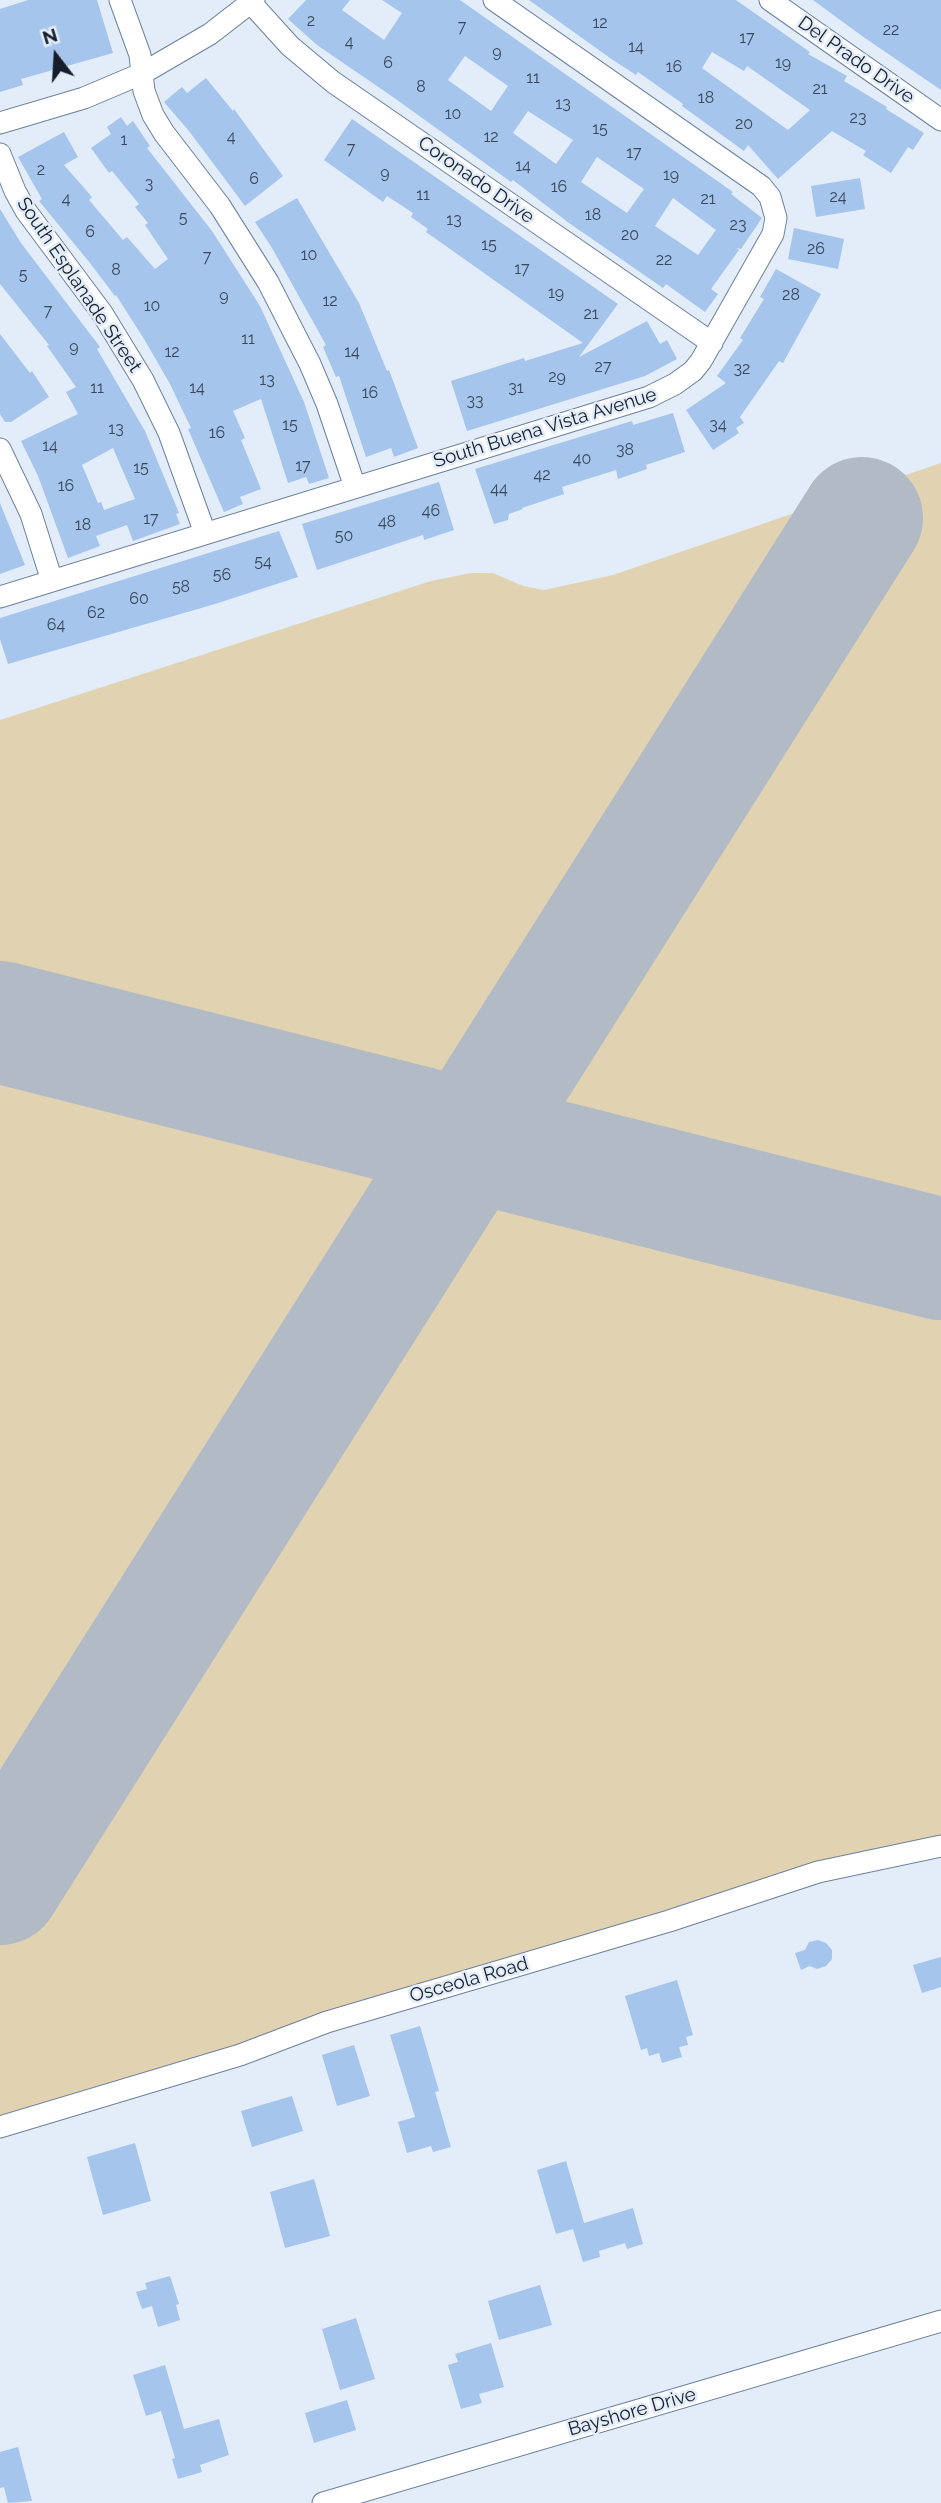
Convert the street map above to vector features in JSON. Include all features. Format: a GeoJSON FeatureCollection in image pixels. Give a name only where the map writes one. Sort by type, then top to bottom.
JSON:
{"type":"FeatureCollection","features":[{"type":"Feature","properties":{"kind":"street"},"geometry":{"type":"LineString","coordinates":[[120,0],[141,55],[144,91],[157,124],[240,235],[268,282],[294,330],[327,404],[355,487]]}},
{"type":"Feature","properties":{"kind":"street","name":"South Buena Vista Avenue"},"geometry":{"type":"LineString","coordinates":[[0,597],[662,392],[693,371],[712,343],[773,234],[776,218],[770,197],[761,186],[494,0]]}},
{"type":"Feature","properties":{"kind":"street","name":"Del Prado Drive"},"geometry":{"type":"LineString","coordinates":[[770,0],[941,120]]}},
{"type":"Feature","properties":{"kind":"street"},"geometry":{"type":"LineString","coordinates":[[0,123],[84,97],[143,73],[210,34],[252,1]]}},
{"type":"Feature","properties":{"kind":"street","name":"Coronado Drive"},"geometry":{"type":"LineString","coordinates":[[252,1],[290,47],[333,82],[712,343]]}},
{"type":"Feature","properties":{"kind":"street","name":"South Esplanade Street"},"geometry":{"type":"LineString","coordinates":[[0,154],[26,211],[102,313],[143,380],[169,433],[205,533]]}},
{"type":"Feature","properties":{"kind":"street"},"geometry":{"type":"LineString","coordinates":[[0,449],[31,513],[52,581]]}},
{"type":"Feature","properties":{"kind":"street","name":"Osceola Road"},"geometry":{"type":"LineString","coordinates":[[0,2127],[240,2055],[327,2022],[669,1921],[818,1872],[941,1846]]}},
{"type":"Feature","properties":{"kind":"street","name":"Bayshore Drive"},"geometry":{"type":"LineString","coordinates":[[323,2503],[941,2320]]}},
{"type":"Feature","properties":{"kind":"shaded area"},"geometry":{"type":"Polygon","coordinates":[[[941,463],[941,1836],[0,2117],[0,720],[431,581],[471,573],[493,573],[523,586],[544,590],[613,575],[941,463]]]}},
{"type":"Feature","properties":{"kind":"building"},"geometry":{"type":"Polygon","coordinates":[[[28,0],[97,0],[113,53],[21,79],[23,85],[0,92],[0,9],[28,0]]]}},
{"type":"Feature","properties":{"kind":"building"},"geometry":{"type":"Polygon","coordinates":[[[306,0],[350,0],[342,10],[384,40],[402,13],[382,0],[460,0],[733,192],[731,194],[762,218],[741,249],[737,248],[739,250],[711,289],[718,294],[705,312],[666,284],[663,288],[569,223],[513,180],[511,182],[317,45],[288,19],[306,0]],[[465,56],[448,80],[491,111],[508,86],[465,56]],[[528,111],[513,133],[556,164],[573,140],[528,111]],[[597,157],[581,182],[627,213],[644,189],[597,157]],[[673,198],[655,226],[698,255],[716,230],[673,198]]]}},
{"type":"Feature","properties":{"kind":"building"},"geometry":{"type":"Polygon","coordinates":[[[529,0],[736,0],[810,52],[808,54],[847,76],[844,81],[924,133],[913,150],[908,147],[891,173],[863,155],[866,151],[832,131],[778,179],[748,145],[744,151],[638,72],[636,75],[529,0]],[[712,52],[702,68],[788,130],[810,110],[747,66],[744,71],[712,52]]]}},
{"type":"Feature","properties":{"kind":"building"},"geometry":{"type":"Polygon","coordinates":[[[813,0],[941,0],[941,90],[862,36],[813,0]]]}},
{"type":"Feature","properties":{"kind":"building"},"geometry":{"type":"Polygon","coordinates":[[[206,78],[233,111],[234,109],[283,176],[245,206],[164,102],[182,87],[187,93],[206,78]]]}},
{"type":"Feature","properties":{"kind":"building"},"geometry":{"type":"Polygon","coordinates":[[[121,117],[127,126],[133,121],[150,146],[147,148],[212,231],[260,306],[304,402],[329,478],[309,484],[306,477],[288,483],[261,399],[233,411],[245,438],[241,440],[261,489],[240,497],[243,504],[224,512],[188,429],[191,428],[144,339],[116,295],[39,201],[42,199],[18,157],[64,132],[78,157],[64,165],[92,197],[89,200],[123,240],[127,237],[155,269],[168,259],[145,225],[148,223],[135,207],[139,204],[112,171],[109,173],[91,148],[111,134],[107,127],[121,117]]]}},
{"type":"Feature","properties":{"kind":"building"},"geometry":{"type":"Polygon","coordinates":[[[352,119],[618,304],[579,357],[647,321],[660,344],[667,340],[677,359],[645,376],[467,431],[451,381],[583,343],[426,232],[428,229],[411,217],[413,213],[387,196],[383,202],[324,160],[352,119]]]}},
{"type":"Feature","properties":{"kind":"building"},"geometry":{"type":"Polygon","coordinates":[[[860,178],[865,209],[816,217],[811,186],[860,178]]]}},
{"type":"Feature","properties":{"kind":"building"},"geometry":{"type":"Polygon","coordinates":[[[297,198],[359,303],[387,371],[389,370],[418,448],[394,457],[391,448],[366,457],[339,376],[336,377],[323,347],[326,345],[255,222],[297,198]]]}},
{"type":"Feature","properties":{"kind":"building"},"geometry":{"type":"Polygon","coordinates":[[[0,209],[21,243],[100,347],[97,349],[145,431],[179,513],[176,514],[180,524],[133,541],[127,525],[96,536],[100,546],[68,558],[38,476],[21,441],[78,414],[66,392],[76,387],[47,346],[49,345],[0,284],[0,209]],[[113,448],[82,465],[98,503],[101,502],[104,510],[135,499],[113,448]]]}},
{"type":"Feature","properties":{"kind":"building"},"geometry":{"type":"Polygon","coordinates":[[[794,228],[844,239],[838,269],[788,259],[794,228]]]}},
{"type":"Feature","properties":{"kind":"building"},"geometry":{"type":"Polygon","coordinates":[[[776,269],[821,294],[783,363],[779,361],[740,417],[744,423],[736,428],[739,433],[713,450],[686,410],[726,383],[717,376],[743,340],[740,338],[764,299],[760,297],[776,269]]]}},
{"type":"Feature","properties":{"kind":"building"},"geometry":{"type":"Polygon","coordinates":[[[0,334],[30,373],[32,371],[49,397],[11,422],[5,422],[0,414],[0,334]]]}},
{"type":"Feature","properties":{"kind":"building"},"geometry":{"type":"Polygon","coordinates":[[[673,413],[685,452],[646,465],[647,469],[618,479],[616,470],[562,487],[564,494],[522,508],[509,514],[508,520],[494,524],[475,469],[632,421],[633,425],[673,413]]]}},
{"type":"Feature","properties":{"kind":"building"},"geometry":{"type":"Polygon","coordinates":[[[439,482],[454,530],[424,540],[423,535],[317,570],[302,524],[439,482]]]}},
{"type":"Feature","properties":{"kind":"building"},"geometry":{"type":"Polygon","coordinates":[[[0,503],[25,565],[0,574],[0,503]]]}},
{"type":"Feature","properties":{"kind":"building"},"geometry":{"type":"Polygon","coordinates":[[[279,531],[298,577],[8,664],[0,639],[0,618],[279,531]]]}},
{"type":"Feature","properties":{"kind":"building"},"geometry":{"type":"Polygon","coordinates":[[[818,1940],[826,1943],[832,1950],[832,1959],[826,1966],[817,1969],[810,1966],[801,1970],[795,1953],[805,1950],[809,1942],[818,1940]]]}},
{"type":"Feature","properties":{"kind":"building"},"geometry":{"type":"Polygon","coordinates":[[[941,1957],[941,1987],[922,1993],[913,1965],[941,1957]]]}},
{"type":"Feature","properties":{"kind":"building"},"geometry":{"type":"Polygon","coordinates":[[[677,1980],[693,2035],[686,2037],[688,2045],[679,2047],[682,2057],[662,2063],[659,2053],[649,2056],[647,2048],[641,2050],[625,1996],[677,1980]]]}},
{"type":"Feature","properties":{"kind":"building"},"geometry":{"type":"Polygon","coordinates":[[[420,2026],[439,2091],[435,2092],[451,2147],[433,2152],[431,2146],[407,2153],[398,2122],[415,2117],[390,2035],[420,2026]]]}},
{"type":"Feature","properties":{"kind":"building"},"geometry":{"type":"Polygon","coordinates":[[[354,2045],[370,2096],[337,2106],[322,2055],[354,2045]]]}},
{"type":"Feature","properties":{"kind":"building"},"geometry":{"type":"Polygon","coordinates":[[[292,2096],[303,2131],[252,2147],[241,2111],[292,2096]]]}},
{"type":"Feature","properties":{"kind":"building"},"geometry":{"type":"Polygon","coordinates":[[[135,2143],[151,2201],[103,2215],[87,2157],[135,2143]]]}},
{"type":"Feature","properties":{"kind":"building"},"geometry":{"type":"Polygon","coordinates":[[[566,2161],[584,2223],[633,2208],[643,2244],[627,2249],[625,2243],[599,2251],[600,2257],[583,2262],[573,2229],[556,2234],[537,2170],[566,2161]]]}},
{"type":"Feature","properties":{"kind":"building"},"geometry":{"type":"Polygon","coordinates":[[[314,2179],[330,2236],[285,2248],[270,2192],[314,2179]]]}},
{"type":"Feature","properties":{"kind":"building"},"geometry":{"type":"Polygon","coordinates":[[[170,2276],[179,2304],[176,2305],[180,2320],[158,2327],[152,2306],[142,2309],[136,2292],[147,2289],[145,2283],[170,2276]]]}},
{"type":"Feature","properties":{"kind":"building"},"geometry":{"type":"Polygon","coordinates":[[[540,2285],[552,2325],[499,2340],[488,2301],[540,2285]]]}},
{"type":"Feature","properties":{"kind":"building"},"geometry":{"type":"Polygon","coordinates":[[[356,2318],[375,2379],[340,2390],[322,2329],[356,2318]]]}},
{"type":"Feature","properties":{"kind":"building"},"geometry":{"type":"Polygon","coordinates":[[[491,2343],[504,2387],[479,2394],[482,2403],[461,2409],[448,2365],[458,2362],[455,2354],[491,2343]]]}},
{"type":"Feature","properties":{"kind":"building"},"geometry":{"type":"Polygon","coordinates":[[[165,2365],[184,2429],[219,2419],[229,2455],[200,2465],[202,2472],[178,2479],[172,2459],[175,2458],[161,2411],[146,2416],[133,2375],[165,2365]]]}},
{"type":"Feature","properties":{"kind":"building"},"geometry":{"type":"Polygon","coordinates":[[[347,2400],[356,2430],[314,2443],[305,2413],[347,2400]]]}},
{"type":"Feature","properties":{"kind":"building"},"geometry":{"type":"Polygon","coordinates":[[[18,2447],[32,2501],[8,2503],[4,2487],[0,2488],[0,2452],[18,2447]]]}},
{"type":"Feature","properties":{"kind":"runway"},"geometry":{"type":"LineString","coordinates":[[0,1884],[862,518]]}},
{"type":"Feature","properties":{"kind":"runway"},"geometry":{"type":"LineString","coordinates":[[0,1022],[941,1259]]}}]}
